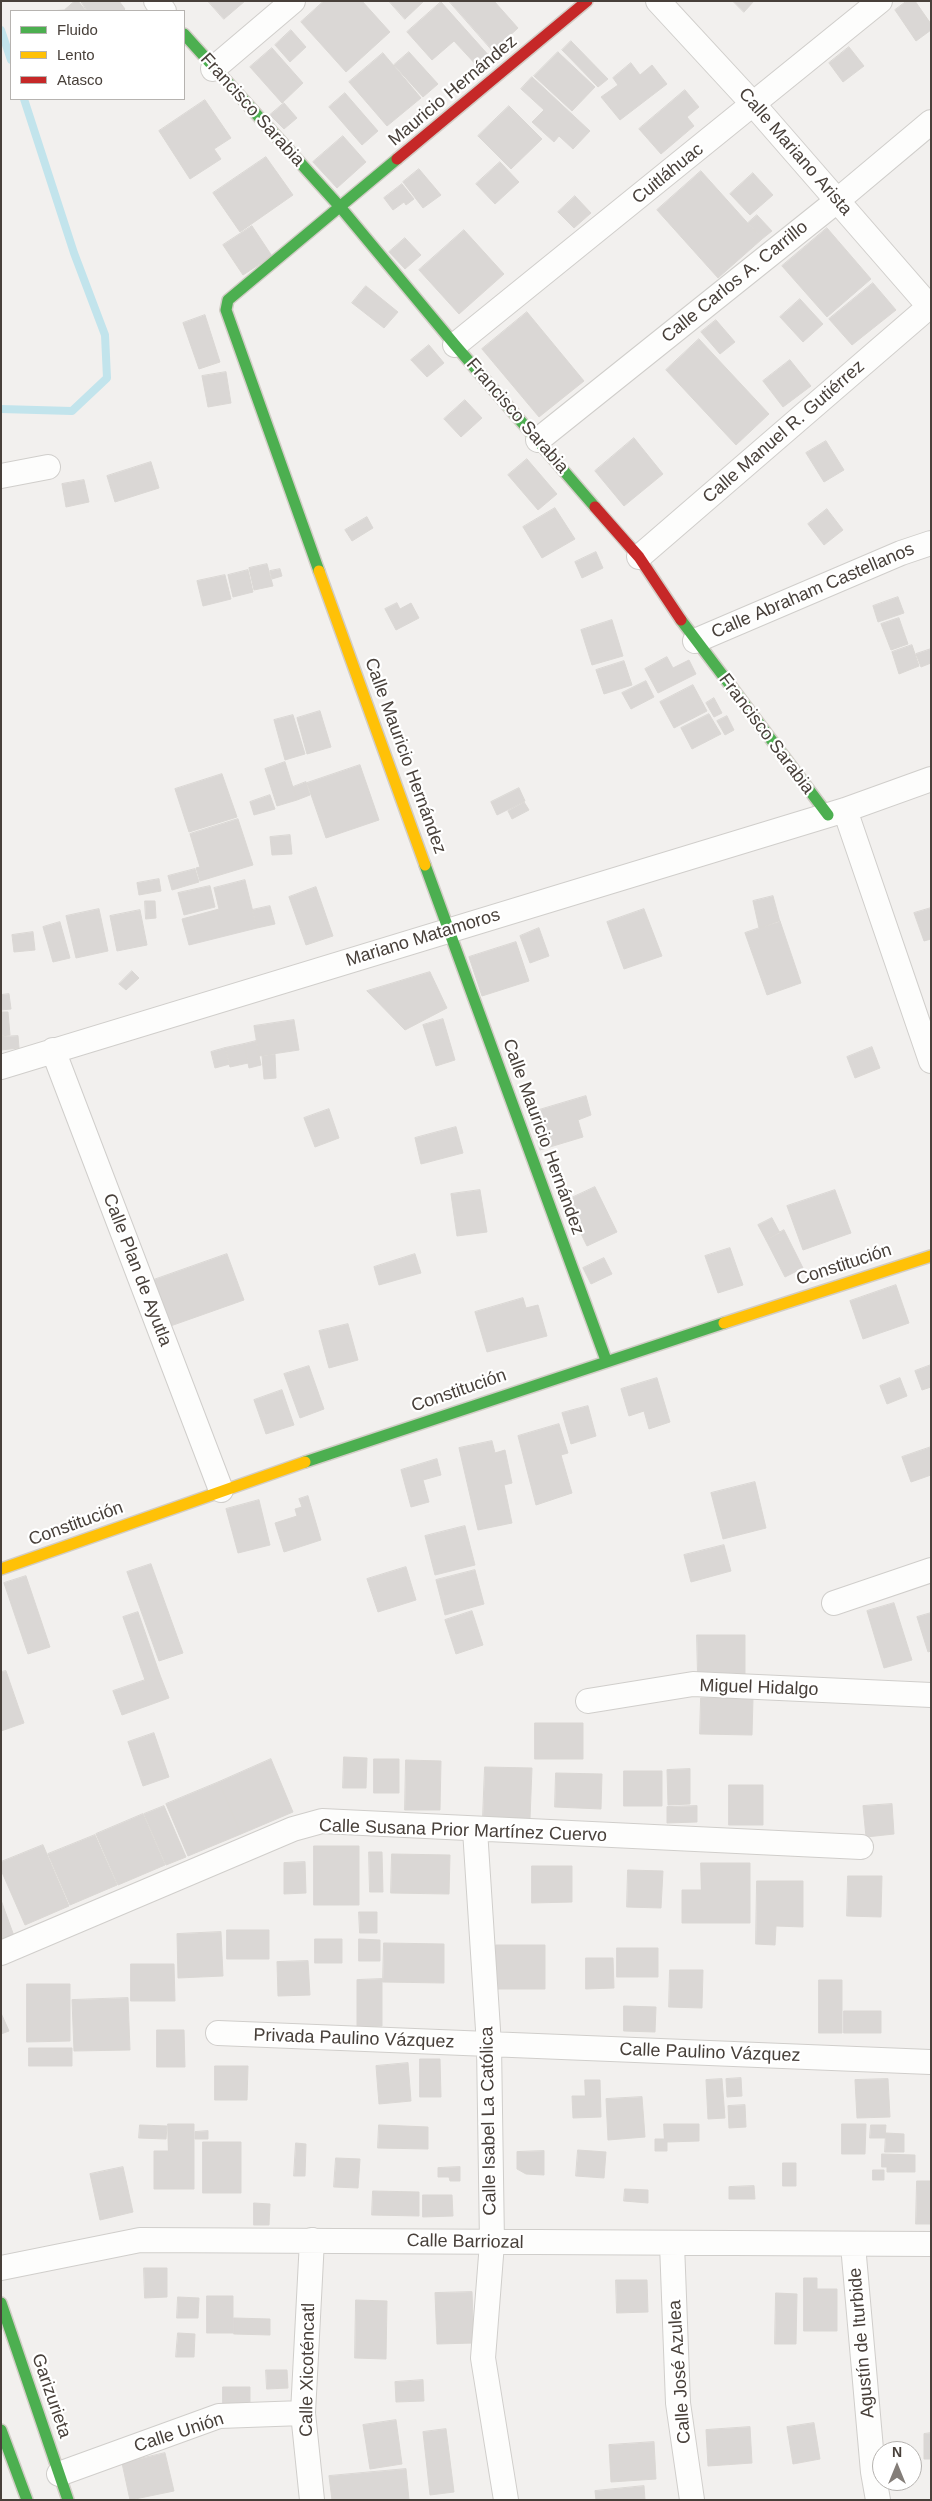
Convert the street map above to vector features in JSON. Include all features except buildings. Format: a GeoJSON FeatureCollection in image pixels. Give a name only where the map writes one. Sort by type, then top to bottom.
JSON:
{"type":"FeatureCollection","features":[{"type":"Feature","properties":{"kind":"street"},"geometry":{"type":"LineString","coordinates":[[213,69],[293,1]]}},
{"type":"Feature","properties":{"kind":"street","name":"Mauricio Hernández"},"geometry":{"type":"LineString","coordinates":[[341,208],[588,1]]}},
{"type":"Feature","properties":{"kind":"street","name":"Calle Mariano Arista"},"geometry":{"type":"LineString","coordinates":[[658,1],[754,104],[930,306]]}},
{"type":"Feature","properties":{"kind":"street","name":"Cuitláhuac"},"geometry":{"type":"LineString","coordinates":[[455,345],[880,1]]}},
{"type":"Feature","properties":{"kind":"street","name":"Francisco Sarabia"},"geometry":{"type":"LineString","coordinates":[[185,35],[213,69],[341,208],[455,345],[639,557],[695,641],[837,812],[931,1061]]}},
{"type":"Feature","properties":{"kind":"street","name":"Calle Carlos A. Carrillo"},"geometry":{"type":"LineString","coordinates":[[538,440],[838,200],[931,122]]}},
{"type":"Feature","properties":{"kind":"street","name":"Calle Mauricio Hernández"},"geometry":{"type":"LineString","coordinates":[[341,208],[228,300],[226,310],[448,930],[606,1360]]}},
{"type":"Feature","properties":{"kind":"street","name":"Calle Manuel R. Gutiérrez"},"geometry":{"type":"LineString","coordinates":[[639,557],[930,306]]}},
{"type":"Feature","properties":{"kind":"street"},"geometry":{"type":"LineString","coordinates":[[1,476],[48,466]]}},
{"type":"Feature","properties":{"kind":"street","name":"Calle Abraham Castellanos"},"geometry":{"type":"LineString","coordinates":[[695,641],[900,552],[931,543]]}},
{"type":"Feature","properties":{"kind":"street","name":"Mariano Matamoros"},"geometry":{"type":"LineString","coordinates":[[1,1067],[837,812],[931,779]]}},
{"type":"Feature","properties":{"kind":"street","name":"Calle Plan de Ayutla"},"geometry":{"type":"LineString","coordinates":[[52,1050],[221,1490]]}},
{"type":"Feature","properties":{"kind":"street","name":"Constitución"},"geometry":{"type":"LineString","coordinates":[[1,1569],[221,1490],[606,1360],[931,1256]]}},
{"type":"Feature","properties":{"kind":"street"},"geometry":{"type":"LineString","coordinates":[[834,1603],[931,1570]]}},
{"type":"Feature","properties":{"kind":"street","name":"Miguel Hidalgo"},"geometry":{"type":"LineString","coordinates":[[588,1701],[693,1684],[931,1695]]}},
{"type":"Feature","properties":{"kind":"street","name":"Calle Susana Prior Martínez Cuervo"},"geometry":{"type":"LineString","coordinates":[[1,1953],[294,1829],[322,1822],[861,1847]]}},
{"type":"Feature","properties":{"kind":"street","name":"Calle Isabel La Católica"},"geometry":{"type":"LineString","coordinates":[[475,1830],[489,2045],[492,2243],[483,2358],[506,2500]]}},
{"type":"Feature","properties":{"kind":"street","name":"Privada Paulino Vázquez"},"geometry":{"type":"LineString","coordinates":[[218,2033],[489,2045]]}},
{"type":"Feature","properties":{"kind":"street","name":"Calle Paulino Vázquez"},"geometry":{"type":"LineString","coordinates":[[489,2045],[930,2062]]}},
{"type":"Feature","properties":{"kind":"street","name":"Calle Barriozal"},"geometry":{"type":"LineString","coordinates":[[1,2268],[140,2240],[931,2244]]}},
{"type":"Feature","properties":{"kind":"street","name":"Calle Xicoténcatl"},"geometry":{"type":"LineString","coordinates":[[312,2240],[303,2413],[312,2500]]}},
{"type":"Feature","properties":{"kind":"street","name":"Calle José Azulea"},"geometry":{"type":"LineString","coordinates":[[672,2244],[678,2403],[692,2500]]}},
{"type":"Feature","properties":{"kind":"street","name":"Agustín de Iturbide"},"geometry":{"type":"LineString","coordinates":[[853,2245],[873,2472],[878,2500]]}},
{"type":"Feature","properties":{"kind":"street","name":"Garizurieta"},"geometry":{"type":"LineString","coordinates":[[1,2303],[68,2500]]}},
{"type":"Feature","properties":{"kind":"street","name":"Calle Unión"},"geometry":{"type":"LineString","coordinates":[[59,2474],[219,2416],[303,2413]]}},
{"type":"Feature","properties":{"kind":"street"},"geometry":{"type":"LineString","coordinates":[[1,2430],[27,2500]]}},
{"type":"Feature","properties":{"kind":"waterway"},"geometry":{"type":"LineString","coordinates":[[1,30],[10,57]]}},
{"type":"Feature","properties":{"kind":"waterway"},"geometry":{"type":"LineString","coordinates":[[1,409],[72,411],[107,378],[105,335],[74,253],[24,100]]}},
{"type":"Feature","properties":{"kind":"traffic: fast"},"geometry":{"type":"LineString","coordinates":[[185,35],[341,208],[455,345],[595,507]]}},
{"type":"Feature","properties":{"kind":"traffic: fast"},"geometry":{"type":"LineString","coordinates":[[319,571],[226,310],[228,300],[397,159]]}},
{"type":"Feature","properties":{"kind":"traffic: fast"},"geometry":{"type":"LineString","coordinates":[[681,620],[828,815]]}},
{"type":"Feature","properties":{"kind":"traffic: fast"},"geometry":{"type":"LineString","coordinates":[[425,865],[606,1360]]}},
{"type":"Feature","properties":{"kind":"traffic: fast"},"geometry":{"type":"LineString","coordinates":[[305,1462],[724,1323]]}},
{"type":"Feature","properties":{"kind":"traffic: fast"},"geometry":{"type":"LineString","coordinates":[[1,2303],[68,2500]]}},
{"type":"Feature","properties":{"kind":"traffic: fast"},"geometry":{"type":"LineString","coordinates":[[1,2430],[27,2500]]}},
{"type":"Feature","properties":{"kind":"traffic: slow"},"geometry":{"type":"LineString","coordinates":[[319,571],[425,865]]}},
{"type":"Feature","properties":{"kind":"traffic: slow"},"geometry":{"type":"LineString","coordinates":[[724,1323],[931,1256]]}},
{"type":"Feature","properties":{"kind":"traffic: slow"},"geometry":{"type":"LineString","coordinates":[[1,1569],[305,1462]]}},
{"type":"Feature","properties":{"kind":"traffic: jam"},"geometry":{"type":"LineString","coordinates":[[397,159],[587,1]]}},
{"type":"Feature","properties":{"kind":"traffic: jam"},"geometry":{"type":"LineString","coordinates":[[595,507],[639,557],[681,620]]}}]}
